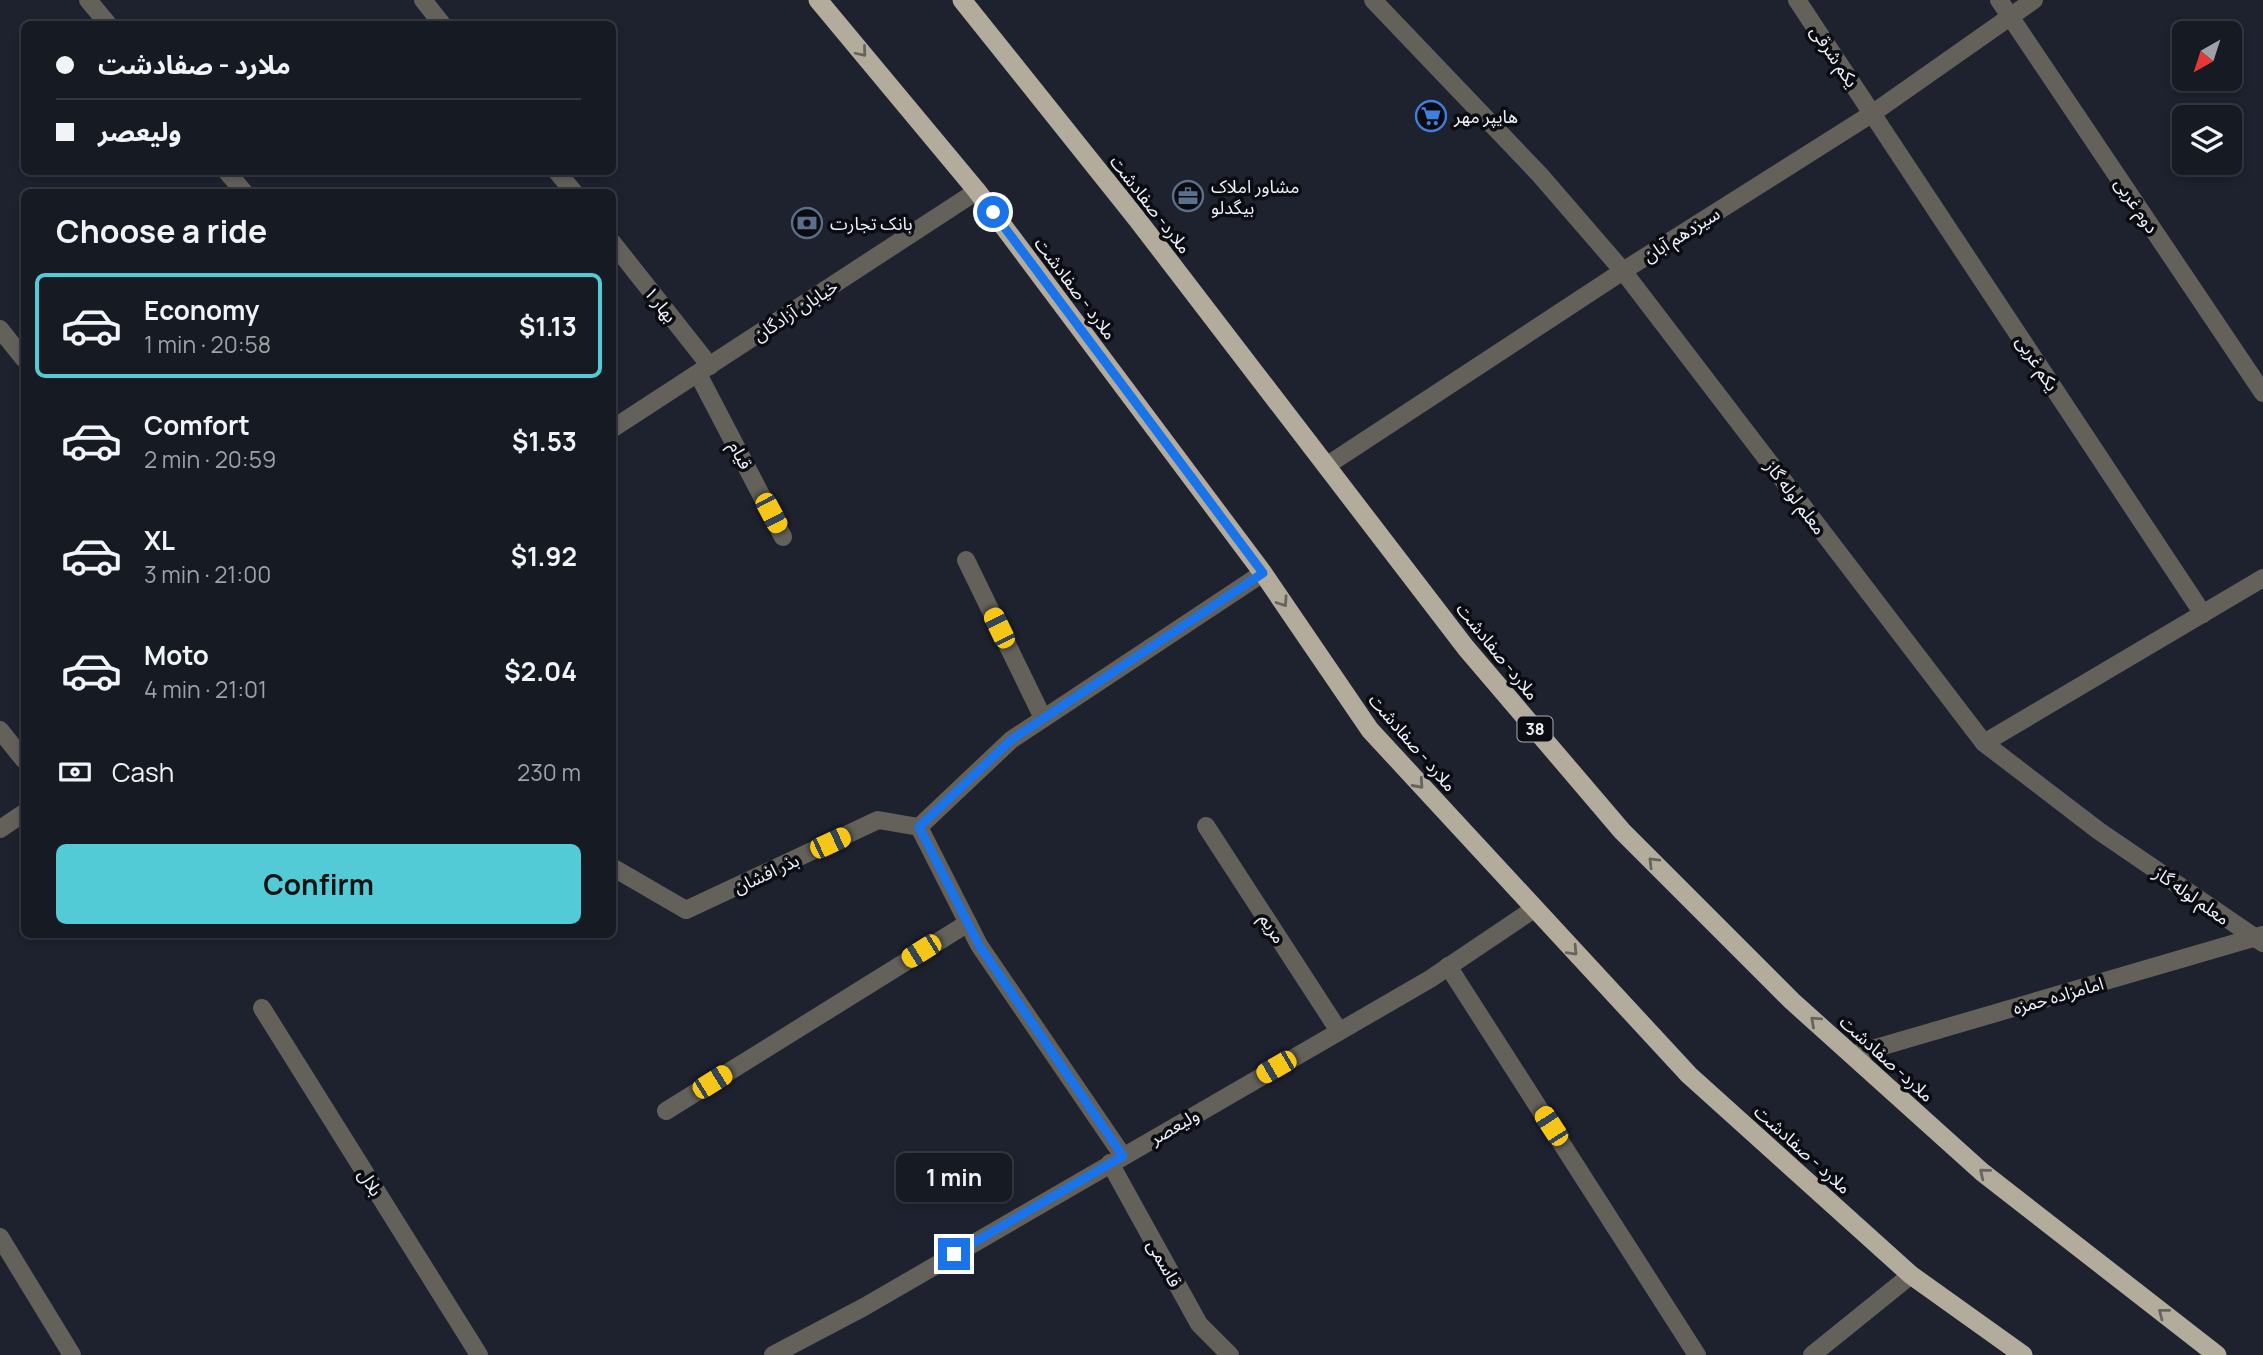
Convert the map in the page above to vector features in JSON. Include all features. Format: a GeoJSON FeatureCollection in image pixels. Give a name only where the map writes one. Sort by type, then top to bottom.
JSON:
{"type":"FeatureCollection","features":[{"type":"Feature","properties":{"kind":"highway","name":"ملارد - صفادشت"},"geometry":{"type":"LineString","coordinates":[[818,0],[978,191],[1263,573],[1370,730],[1689,1075],[1911,1275],[2023,1355]]}},
{"type":"Feature","properties":{"kind":"highway","name":"ملارد- صفادشت"},"geometry":{"type":"LineString","coordinates":[[962,0],[1137,219],[1466,648],[1622,831],[1792,1001],[1982,1172],[2217,1355]]}},
{"type":"Feature","properties":{"kind":"street"},"geometry":{"type":"LineString","coordinates":[[88,0],[106,21]]}},
{"type":"Feature","properties":{"kind":"street"},"geometry":{"type":"LineString","coordinates":[[423,0],[440,21]]}},
{"type":"Feature","properties":{"kind":"street","name":"معلم لوله گاز"},"geometry":{"type":"LineString","coordinates":[[1373,0],[1540,175],[1623,271],[1984,743],[2099,831],[2260,939]]}},
{"type":"Feature","properties":{"kind":"street","name":"یکم شرقی"},"geometry":{"type":"LineString","coordinates":[[1797,0],[1873,113]]}},
{"type":"Feature","properties":{"kind":"street","name":"دوم غربی"},"geometry":{"type":"LineString","coordinates":[[1999,0],[2263,393]]}},
{"type":"Feature","properties":{"kind":"street","name":"سیزدهم آبان"},"geometry":{"type":"LineString","coordinates":[[1326,466],[1623,271],[1873,113],[2034,0]]}},
{"type":"Feature","properties":{"kind":"street","name":"یکم غربی"},"geometry":{"type":"LineString","coordinates":[[1873,113],[2203,614]]}},
{"type":"Feature","properties":{"kind":"street"},"geometry":{"type":"LineString","coordinates":[[230,175],[241,189]]}},
{"type":"Feature","properties":{"kind":"street"},"geometry":{"type":"LineString","coordinates":[[560,175],[571,189]]}},
{"type":"Feature","properties":{"kind":"street","name":"خیابان آزادگان"},"geometry":{"type":"LineString","coordinates":[[616,426],[978,191]]}},
{"type":"Feature","properties":{"kind":"street","name":"بهار ۱"},"geometry":{"type":"LineString","coordinates":[[616,248],[704,370]]}},
{"type":"Feature","properties":{"kind":"street"},"geometry":{"type":"LineString","coordinates":[[0,329],[21,355]]}},
{"type":"Feature","properties":{"kind":"street","name":"قیام"},"geometry":{"type":"LineString","coordinates":[[704,370],[783,537]]}},
{"type":"Feature","properties":{"kind":"street"},"geometry":{"type":"LineString","coordinates":[[966,560],[1043,718]]}},
{"type":"Feature","properties":{"kind":"street"},"geometry":{"type":"LineString","coordinates":[[919,827],[1011,740],[1263,573]]}},
{"type":"Feature","properties":{"kind":"street"},"geometry":{"type":"LineString","coordinates":[[1984,743],[2263,578]]}},
{"type":"Feature","properties":{"kind":"street"},"geometry":{"type":"LineString","coordinates":[[0,730],[21,756]]}},
{"type":"Feature","properties":{"kind":"street"},"geometry":{"type":"LineString","coordinates":[[0,829],[21,815]]}},
{"type":"Feature","properties":{"kind":"street","name":"بذر افشان"},"geometry":{"type":"LineString","coordinates":[[616,869],[686,910],[878,820],[919,827]]}},
{"type":"Feature","properties":{"kind":"street","name":"مریم"},"geometry":{"type":"LineString","coordinates":[[1206,826],[1339,1031]]}},
{"type":"Feature","properties":{"kind":"street","name":"قاسمی"},"geometry":{"type":"LineString","coordinates":[[919,827],[979,945],[1117,1159],[1199,1324],[1220,1352]]}},
{"type":"Feature","properties":{"kind":"street","name":"ولیعصر"},"geometry":{"type":"LineString","coordinates":[[773,1355],[864,1307],[1339,1031],[1448,966],[1534,909]]}},
{"type":"Feature","properties":{"kind":"street"},"geometry":{"type":"LineString","coordinates":[[666,1111],[968,922]]}},
{"type":"Feature","properties":{"kind":"street","name":"امامزاده حمزه"},"geometry":{"type":"LineString","coordinates":[[1852,1055],[2260,939]]}},
{"type":"Feature","properties":{"kind":"street"},"geometry":{"type":"LineString","coordinates":[[1448,966],[1697,1355]]}},
{"type":"Feature","properties":{"kind":"street","name":"بلال"},"geometry":{"type":"LineString","coordinates":[[262,1009],[479,1355]]}},
{"type":"Feature","properties":{"kind":"street"},"geometry":{"type":"LineString","coordinates":[[0,1237],[72,1355]]}},
{"type":"Feature","properties":{"kind":"street"},"geometry":{"type":"LineString","coordinates":[[1812,1355],[1911,1275]]}},
{"type":"Feature","properties":{"kind":"place","name":"هایپر مهر"},"geometry":{"type":"Point","coordinates":[1431,116]}},
{"type":"Feature","properties":{"kind":"place","name":"مشاور املاک بیگدلو"},"geometry":{"type":"Point","coordinates":[1188,196]}},
{"type":"Feature","properties":{"kind":"place","name":"بانک تجارت"},"geometry":{"type":"Point","coordinates":[807,223]}},
{"type":"Feature","properties":{"kind":"route"},"geometry":{"type":"LineString","coordinates":[[954,1254],[1123,1156],[979,945],[919,827],[1011,740],[1263,573],[993,212]]}}]}
